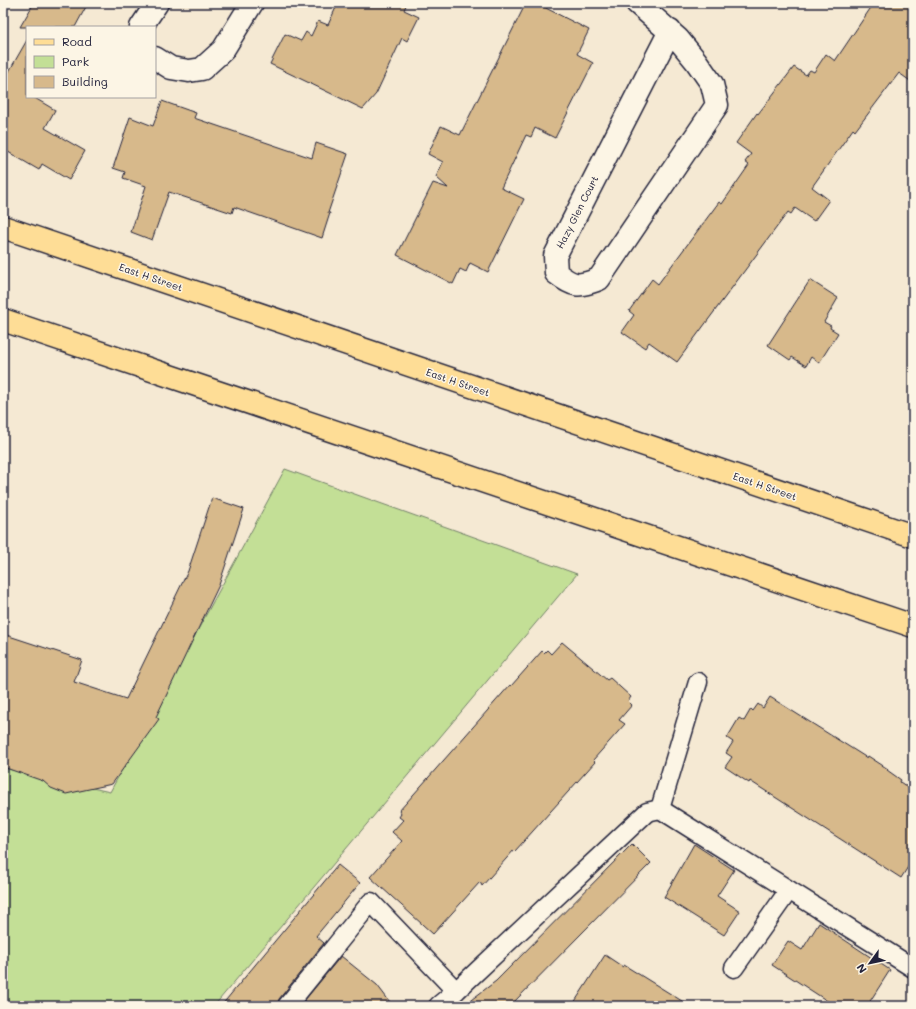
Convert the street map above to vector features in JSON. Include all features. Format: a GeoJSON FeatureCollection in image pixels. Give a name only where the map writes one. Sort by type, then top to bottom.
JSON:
{"type":"FeatureCollection","features":[{"type":"Feature","properties":{"kind":"main road","name":"East H Street"},"geometry":{"type":"LineString","coordinates":[[3,227],[913,536]]}},
{"type":"Feature","properties":{"kind":"main road"},"geometry":{"type":"LineString","coordinates":[[3,320],[913,626]]}},
{"type":"Feature","properties":{"kind":"street"},"geometry":{"type":"LineString","coordinates":[[142,26],[157,3]]}},
{"type":"Feature","properties":{"kind":"street"},"geometry":{"type":"LineString","coordinates":[[156,59],[171,68],[189,71],[202,69],[223,50],[252,3]]}},
{"type":"Feature","properties":{"kind":"street"},"geometry":{"type":"LineString","coordinates":[[637,3],[670,31]]}},
{"type":"Feature","properties":{"kind":"street","name":"Hazy Glen Court"},"geometry":{"type":"LineString","coordinates":[[670,31],[696,61],[712,84],[717,105],[599,279],[584,285],[569,283],[556,273],[555,256],[670,31]]}},
{"type":"Feature","properties":{"kind":"lane"},"geometry":{"type":"LineString","coordinates":[[660,809],[698,682]]}},
{"type":"Feature","properties":{"kind":"lane"},"geometry":{"type":"LineString","coordinates":[[438,1006],[456,991],[647,812],[660,809],[913,968]]}},
{"type":"Feature","properties":{"kind":"lane"},"geometry":{"type":"LineString","coordinates":[[734,968],[789,890]]}},
{"type":"Feature","properties":{"kind":"lane"},"geometry":{"type":"LineString","coordinates":[[287,1006],[371,902],[456,991]]}},
{"type":"Feature","properties":{"kind":"green space"},"geometry":{"type":"Polygon","coordinates":[[[285,469],[577,574],[214,1006],[3,1006],[3,768],[110,792],[285,469]]]}},
{"type":"Feature","properties":{"kind":"building"},"geometry":{"type":"Polygon","coordinates":[[[34,3],[88,3],[76,26],[20,27],[34,3]]]}},
{"type":"Feature","properties":{"kind":"building"},"geometry":{"type":"Polygon","coordinates":[[[338,3],[407,3],[404,10],[419,17],[407,41],[402,38],[376,94],[363,109],[270,64],[285,34],[301,41],[306,32],[311,36],[318,21],[328,25],[338,3]]]}},
{"type":"Feature","properties":{"kind":"building"},"geometry":{"type":"Polygon","coordinates":[[[526,3],[536,3],[589,30],[577,54],[593,63],[555,138],[535,128],[531,137],[526,135],[501,188],[524,199],[488,272],[470,263],[466,272],[460,269],[453,284],[397,255],[433,183],[448,188],[436,177],[443,162],[428,154],[441,126],[460,135],[526,3]]]}},
{"type":"Feature","properties":{"kind":"building"},"geometry":{"type":"Polygon","coordinates":[[[874,3],[913,3],[913,83],[899,73],[855,131],[853,129],[812,187],[829,200],[814,221],[795,208],[791,214],[788,212],[677,362],[649,342],[645,348],[622,332],[634,315],[629,311],[652,279],[658,284],[719,202],[722,204],[749,165],[745,162],[751,154],[736,143],[757,113],[758,114],[794,67],[806,75],[810,70],[814,72],[826,54],[835,61],[874,3]]]}},
{"type":"Feature","properties":{"kind":"building"},"geometry":{"type":"Polygon","coordinates":[[[26,42],[26,98],[35,98],[55,110],[45,128],[85,151],[69,180],[42,164],[39,170],[3,149],[3,82],[26,42]]]}},
{"type":"Feature","properties":{"kind":"building"},"geometry":{"type":"Polygon","coordinates":[[[162,101],[196,113],[194,118],[312,158],[316,143],[348,154],[328,213],[330,213],[322,238],[234,207],[232,213],[169,192],[152,240],[131,232],[146,186],[123,178],[125,172],[113,168],[130,117],[153,126],[162,101]]]}},
{"type":"Feature","properties":{"kind":"building"},"geometry":{"type":"Polygon","coordinates":[[[810,280],[838,298],[824,322],[838,333],[819,363],[811,357],[806,366],[792,357],[790,360],[768,345],[810,280]]]}},
{"type":"Feature","properties":{"kind":"building"},"geometry":{"type":"Polygon","coordinates":[[[212,498],[244,509],[219,585],[156,717],[159,719],[112,784],[66,794],[51,788],[43,781],[3,767],[3,634],[82,660],[74,682],[126,699],[188,571],[212,498]]]}},
{"type":"Feature","properties":{"kind":"building"},"geometry":{"type":"Polygon","coordinates":[[[562,642],[607,680],[610,678],[631,697],[628,701],[632,705],[619,720],[625,724],[593,760],[595,762],[515,851],[514,850],[482,886],[480,882],[433,934],[370,877],[402,841],[392,832],[403,820],[399,817],[401,814],[399,811],[510,685],[511,686],[542,651],[544,653],[547,650],[551,654],[562,642]]]}},
{"type":"Feature","properties":{"kind":"building"},"geometry":{"type":"Polygon","coordinates":[[[770,697],[867,758],[868,756],[888,769],[887,770],[901,780],[900,782],[913,791],[913,859],[901,878],[750,781],[749,783],[725,767],[732,757],[726,753],[733,742],[727,738],[739,718],[744,721],[751,709],[753,711],[758,704],[763,708],[770,697]]]}},
{"type":"Feature","properties":{"kind":"building"},"geometry":{"type":"Polygon","coordinates":[[[632,844],[651,863],[510,1006],[463,1006],[496,981],[632,844]]]}},
{"type":"Feature","properties":{"kind":"building"},"geometry":{"type":"Polygon","coordinates":[[[694,844],[734,870],[717,896],[740,911],[724,935],[664,897],[694,844]]]}},
{"type":"Feature","properties":{"kind":"building"},"geometry":{"type":"Polygon","coordinates":[[[338,865],[360,883],[316,936],[324,943],[279,999],[277,1006],[221,1006],[338,865]]]}},
{"type":"Feature","properties":{"kind":"building"},"geometry":{"type":"Polygon","coordinates":[[[819,923],[890,970],[867,1006],[835,1006],[772,965],[788,941],[802,950],[819,923]]]}},
{"type":"Feature","properties":{"kind":"building"},"geometry":{"type":"Polygon","coordinates":[[[605,955],[623,967],[624,965],[690,1006],[572,1006],[605,955]]]}},
{"type":"Feature","properties":{"kind":"building"},"geometry":{"type":"Polygon","coordinates":[[[341,956],[377,985],[393,1006],[300,1006],[341,956]]]}}]}
